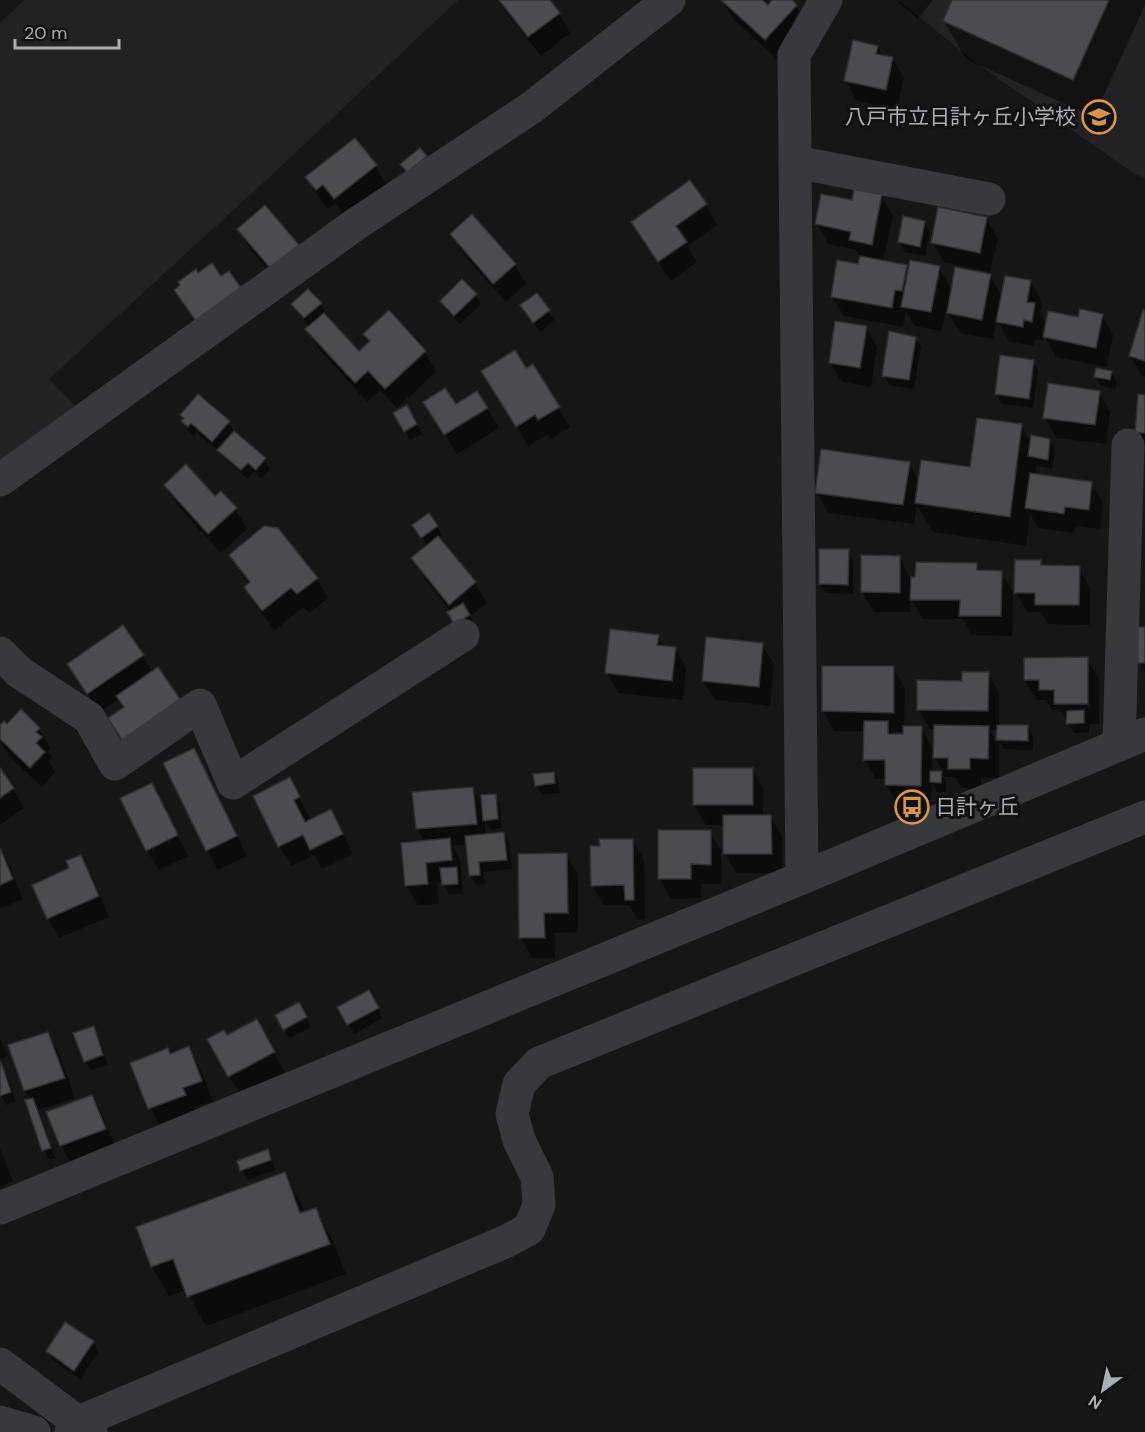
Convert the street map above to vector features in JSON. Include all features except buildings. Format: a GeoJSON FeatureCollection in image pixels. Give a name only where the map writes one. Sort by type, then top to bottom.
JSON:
{"type":"FeatureCollection","features":[{"type":"Feature","properties":{"kind":"street"},"geometry":{"type":"LineString","coordinates":[[0,480],[356,224],[531,108],[669,0]]}},
{"type":"Feature","properties":{"kind":"street"},"geometry":{"type":"LineString","coordinates":[[802,878],[794,55],[826,0]]}},
{"type":"Feature","properties":{"kind":"street"},"geometry":{"type":"LineString","coordinates":[[795,162],[989,199]]}},
{"type":"Feature","properties":{"kind":"street"},"geometry":{"type":"LineString","coordinates":[[0,1208],[1132,740],[1128,446]]}},
{"type":"Feature","properties":{"kind":"street"},"geometry":{"type":"LineString","coordinates":[[0,653],[19,672],[89,718],[115,764],[200,705],[232,783],[463,635]]}},
{"type":"Feature","properties":{"kind":"street"},"geometry":{"type":"LineString","coordinates":[[0,1364],[80,1429],[507,1241],[529,1229],[539,1205],[537,1177],[519,1140],[512,1114],[519,1084],[539,1064],[1145,817]]}},
{"type":"Feature","properties":{"kind":"street"},"geometry":{"type":"LineString","coordinates":[[0,1422],[34,1432]]}},
{"type":"Feature","properties":{"kind":"shaded area"},"geometry":{"type":"Polygon","coordinates":[[[24,0],[458,0],[49,379],[77,408],[0,465],[0,23],[24,0]]]}},
{"type":"Feature","properties":{"kind":"shaded area","name":"八戸市立日計ヶ丘小学校"},"geometry":{"type":"Polygon","coordinates":[[[898,0],[1145,0],[1145,178],[1133,173],[975,62],[898,0]]]}},
{"type":"Feature","properties":{"kind":"place","name":"八戸市立日計ヶ丘小学校"},"geometry":{"type":"Point","coordinates":[1099,117]}},
{"type":"Feature","properties":{"kind":"place","name":"日計ヶ丘"},"geometry":{"type":"Point","coordinates":[912,807]}}]}
